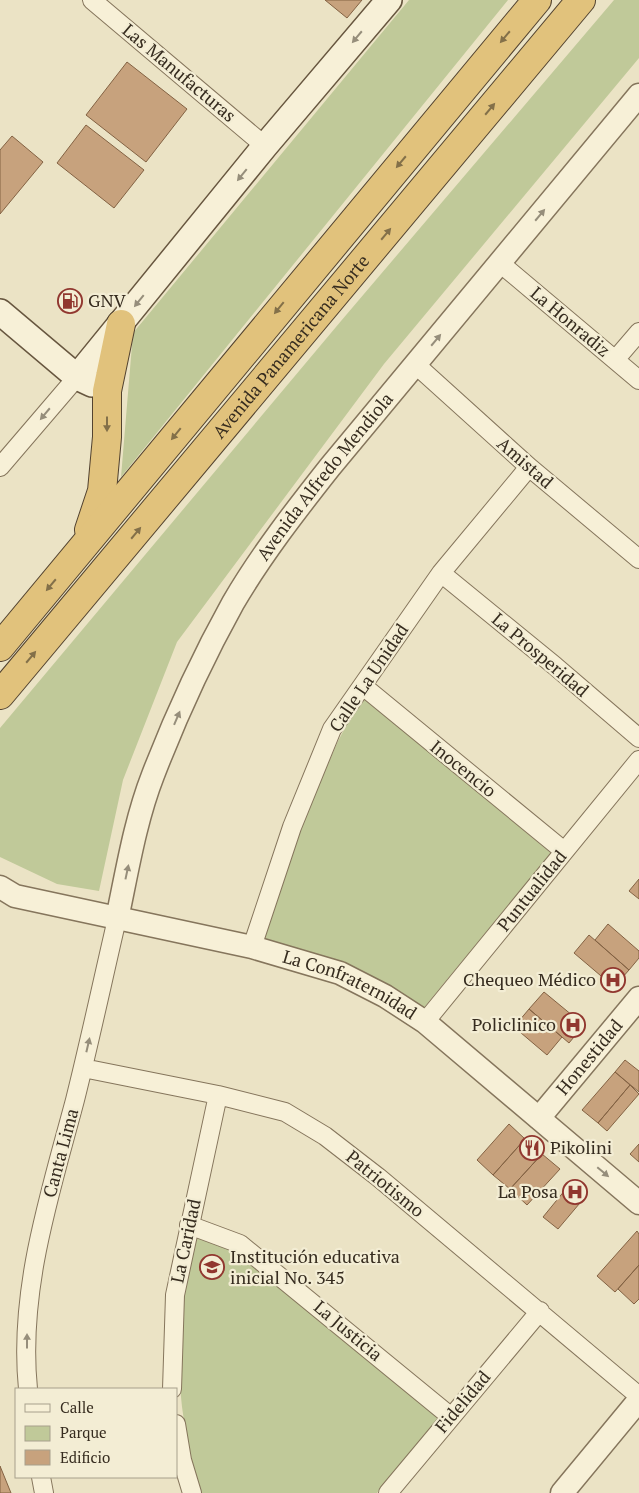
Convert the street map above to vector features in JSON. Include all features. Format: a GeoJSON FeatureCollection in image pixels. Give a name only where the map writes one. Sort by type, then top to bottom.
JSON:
{"type":"FeatureCollection","features":[{"type":"Feature","properties":{"kind":"highway","name":"Avenida Panamericana Norte"},"geometry":{"type":"LineString","coordinates":[[0,647],[536,0]]}},
{"type":"Feature","properties":{"kind":"highway","name":"Avenida Panamericana Norte"},"geometry":{"type":"LineString","coordinates":[[0,695],[582,0]]}},
{"type":"Feature","properties":{"kind":"highway"},"geometry":{"type":"LineString","coordinates":[[82,548],[102,491],[107,391],[121,324]]}},
{"type":"Feature","properties":{"kind":"main road"},"geometry":{"type":"LineString","coordinates":[[77,377],[266,146],[389,0]]}},
{"type":"Feature","properties":{"kind":"main road"},"geometry":{"type":"LineString","coordinates":[[0,312],[77,377],[107,391]]}},
{"type":"Feature","properties":{"kind":"street","name":"Las Manufacturas"},"geometry":{"type":"LineString","coordinates":[[92,0],[266,146]]}},
{"type":"Feature","properties":{"kind":"street","name":"Avenida Alfredo Mendiola"},"geometry":{"type":"LineString","coordinates":[[117,919],[131,853],[152,777],[183,704],[234,603],[287,522],[415,364],[639,95]]}},
{"type":"Feature","properties":{"kind":"street","name":"La Honradiz"},"geometry":{"type":"LineString","coordinates":[[500,263],[639,380]]}},
{"type":"Feature","properties":{"kind":"street"},"geometry":{"type":"LineString","coordinates":[[615,360],[639,332]]}},
{"type":"Feature","properties":{"kind":"street","name":"Amistad"},"geometry":{"type":"LineString","coordinates":[[415,364],[529,467],[639,559]]}},
{"type":"Feature","properties":{"kind":"street"},"geometry":{"type":"LineString","coordinates":[[0,467],[77,377]]}},
{"type":"Feature","properties":{"kind":"street","name":"Calle La Unidad"},"geometry":{"type":"LineString","coordinates":[[252,947],[292,826],[332,728],[441,573],[529,467]]}},
{"type":"Feature","properties":{"kind":"street","name":"La Prosperidad"},"geometry":{"type":"LineString","coordinates":[[441,573],[555,666],[639,738]]}},
{"type":"Feature","properties":{"kind":"street","name":"Inocencio"},"geometry":{"type":"LineString","coordinates":[[363,686],[564,851]]}},
{"type":"Feature","properties":{"kind":"street","name":"Puntualidad"},"geometry":{"type":"LineString","coordinates":[[424,1022],[639,760]]}},
{"type":"Feature","properties":{"kind":"street","name":"La Confraternidad"},"geometry":{"type":"LineString","coordinates":[[0,887],[15,896],[252,947],[340,973],[385,996],[424,1022],[639,1203]]}},
{"type":"Feature","properties":{"kind":"street","name":"Canta Lima"},"geometry":{"type":"LineString","coordinates":[[28,1388],[27,1334],[30,1287],[40,1233],[83,1068],[117,919]]}},
{"type":"Feature","properties":{"kind":"street","name":"Honestidad"},"geometry":{"type":"LineString","coordinates":[[539,1118],[639,998]]}},
{"type":"Feature","properties":{"kind":"street","name":"Patriotismo"},"geometry":{"type":"LineString","coordinates":[[83,1068],[218,1095],[285,1112],[325,1136],[540,1311],[639,1396]]}},
{"type":"Feature","properties":{"kind":"street","name":"La Caridad"},"geometry":{"type":"LineString","coordinates":[[172,1388],[174,1295],[218,1095]]}},
{"type":"Feature","properties":{"kind":"street","name":"La Justicia"},"geometry":{"type":"LineString","coordinates":[[189,1225],[240,1244],[450,1416]]}},
{"type":"Feature","properties":{"kind":"street","name":"Fidelidad"},"geometry":{"type":"LineString","coordinates":[[388,1493],[450,1416],[540,1311]]}},
{"type":"Feature","properties":{"kind":"street"},"geometry":{"type":"LineString","coordinates":[[562,1493],[639,1400]]}},
{"type":"Feature","properties":{"kind":"street"},"geometry":{"type":"LineString","coordinates":[[178,1436],[182,1460],[192,1493]]}},
{"type":"Feature","properties":{"kind":"street"},"geometry":{"type":"LineString","coordinates":[[41,1478],[44,1493]]}},
{"type":"Feature","properties":{"kind":"green space"},"geometry":{"type":"Polygon","coordinates":[[[409,0],[508,0],[121,477],[133,333],[409,0]]]}},
{"type":"Feature","properties":{"kind":"green space"},"geometry":{"type":"Polygon","coordinates":[[[614,0],[639,0],[639,58],[384,364],[177,642],[123,780],[99,891],[57,884],[0,857],[0,728],[341,321],[614,0]]]}},
{"type":"Feature","properties":{"kind":"green space"},"geometry":{"type":"Polygon","coordinates":[[[362,696],[551,853],[422,1010],[263,940],[298,833],[338,741],[362,696]]]}},
{"type":"Feature","properties":{"kind":"green space"},"geometry":{"type":"Polygon","coordinates":[[[195,1236],[238,1251],[439,1418],[377,1493],[201,1493],[188,1446],[179,1373],[182,1300],[195,1236]]]}},
{"type":"Feature","properties":{"kind":"building"},"geometry":{"type":"Polygon","coordinates":[[[325,0],[362,0],[347,18],[325,0]]]}},
{"type":"Feature","properties":{"kind":"building"},"geometry":{"type":"Polygon","coordinates":[[[127,62],[187,109],[146,162],[86,115],[127,62]]]}},
{"type":"Feature","properties":{"kind":"building"},"geometry":{"type":"Polygon","coordinates":[[[86,125],[144,170],[114,208],[57,163],[86,125]]]}},
{"type":"Feature","properties":{"kind":"building"},"geometry":{"type":"Polygon","coordinates":[[[12,136],[43,162],[0,214],[0,150],[12,136]]]}},
{"type":"Feature","properties":{"kind":"building"},"geometry":{"type":"Polygon","coordinates":[[[639,879],[639,899],[629,891],[639,879]]]}},
{"type":"Feature","properties":{"kind":"building"},"geometry":{"type":"Polygon","coordinates":[[[608,924],[639,951],[639,958],[629,970],[595,940],[608,924]]]}},
{"type":"Feature","properties":{"kind":"building"},"geometry":{"type":"Polygon","coordinates":[[[589,935],[629,970],[614,987],[574,953],[589,935]]]}},
{"type":"Feature","properties":{"kind":"building"},"geometry":{"type":"Polygon","coordinates":[[[544,992],[584,1025],[569,1043],[529,1009],[544,992]]]}},
{"type":"Feature","properties":{"kind":"building"},"geometry":{"type":"Polygon","coordinates":[[[529,1009],[562,1037],[547,1055],[514,1027],[529,1009]]]}},
{"type":"Feature","properties":{"kind":"building"},"geometry":{"type":"Polygon","coordinates":[[[625,1060],[639,1071],[639,1092],[615,1072],[625,1060]]]}},
{"type":"Feature","properties":{"kind":"building"},"geometry":{"type":"Polygon","coordinates":[[[615,1072],[630,1085],[598,1123],[582,1110],[615,1072]]]}},
{"type":"Feature","properties":{"kind":"building"},"geometry":{"type":"Polygon","coordinates":[[[630,1085],[639,1094],[607,1131],[598,1123],[630,1085]]]}},
{"type":"Feature","properties":{"kind":"building"},"geometry":{"type":"Polygon","coordinates":[[[509,1124],[525,1139],[493,1175],[477,1160],[509,1124]]]}},
{"type":"Feature","properties":{"kind":"building"},"geometry":{"type":"Polygon","coordinates":[[[525,1139],[542,1154],[510,1189],[493,1175],[525,1139]]]}},
{"type":"Feature","properties":{"kind":"building"},"geometry":{"type":"Polygon","coordinates":[[[639,1144],[639,1162],[630,1154],[639,1144]]]}},
{"type":"Feature","properties":{"kind":"building"},"geometry":{"type":"Polygon","coordinates":[[[542,1154],[560,1169],[527,1205],[510,1189],[542,1154]]]}},
{"type":"Feature","properties":{"kind":"building"},"geometry":{"type":"Polygon","coordinates":[[[570,1184],[585,1197],[558,1229],[543,1217],[570,1184]]]}},
{"type":"Feature","properties":{"kind":"building"},"geometry":{"type":"Polygon","coordinates":[[[637,1231],[639,1234],[639,1265],[615,1292],[597,1276],[637,1231]]]}},
{"type":"Feature","properties":{"kind":"building"},"geometry":{"type":"Polygon","coordinates":[[[639,1265],[639,1299],[634,1304],[618,1289],[639,1265]]]}},
{"type":"Feature","properties":{"kind":"building"},"geometry":{"type":"Polygon","coordinates":[[[0,1466],[11,1493],[0,1493],[0,1466]]]}},
{"type":"Feature","properties":{"kind":"place","name":"GNV"},"geometry":{"type":"Point","coordinates":[70,301]}},
{"type":"Feature","properties":{"kind":"place","name":"Chequeo Médico"},"geometry":{"type":"Point","coordinates":[613,980]}},
{"type":"Feature","properties":{"kind":"place","name":"Policlinico"},"geometry":{"type":"Point","coordinates":[573,1025]}},
{"type":"Feature","properties":{"kind":"place","name":"Pikolini"},"geometry":{"type":"Point","coordinates":[532,1148]}},
{"type":"Feature","properties":{"kind":"place","name":"La Posa"},"geometry":{"type":"Point","coordinates":[575,1192]}},
{"type":"Feature","properties":{"kind":"place","name":"Institución educativa inicial No. 345"},"geometry":{"type":"Point","coordinates":[212,1267]}}]}
